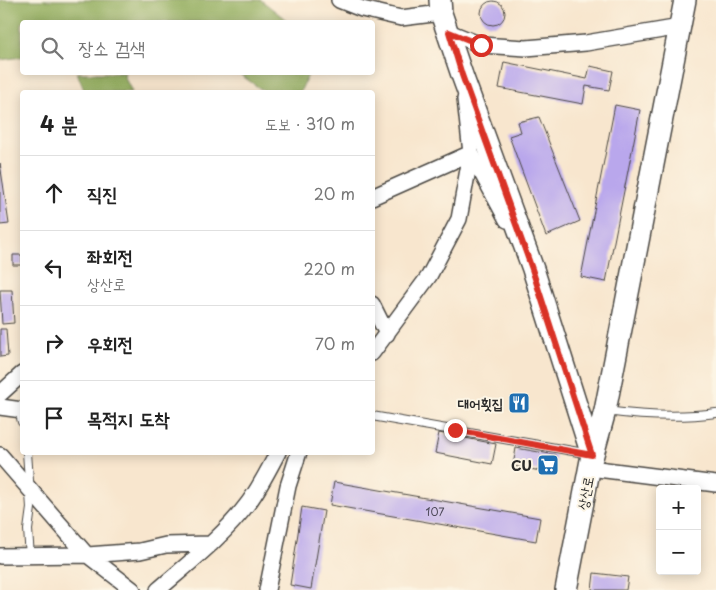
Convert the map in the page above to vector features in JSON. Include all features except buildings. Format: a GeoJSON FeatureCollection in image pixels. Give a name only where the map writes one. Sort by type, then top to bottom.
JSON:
{"type":"FeatureCollection","features":[{"type":"Feature","properties":{"kind":"street"},"geometry":{"type":"LineString","coordinates":[[339,0],[362,9],[401,18],[444,15],[481,45],[526,48],[586,43],[680,27]]}},
{"type":"Feature","properties":{"kind":"street"},"geometry":{"type":"LineString","coordinates":[[685,0],[604,411],[591,461],[716,484]]}},
{"type":"Feature","properties":{"kind":"street","name":"상산로"},"geometry":{"type":"LineString","coordinates":[[444,15],[462,75],[532,269],[591,461],[566,590]]}},
{"type":"Feature","properties":{"kind":"street"},"geometry":{"type":"LineString","coordinates":[[375,349],[388,334],[428,276],[459,219],[471,153],[462,75]]}},
{"type":"Feature","properties":{"kind":"street"},"geometry":{"type":"LineString","coordinates":[[375,197],[471,153]]}},
{"type":"Feature","properties":{"kind":"street"},"geometry":{"type":"LineString","coordinates":[[471,153],[532,269]]}},
{"type":"Feature","properties":{"kind":"street"},"geometry":{"type":"LineString","coordinates":[[375,310],[388,334]]}},
{"type":"Feature","properties":{"kind":"street"},"geometry":{"type":"LineString","coordinates":[[0,394],[20,376]]}},
{"type":"Feature","properties":{"kind":"street"},"geometry":{"type":"LineString","coordinates":[[0,407],[20,414]]}},
{"type":"Feature","properties":{"kind":"street"},"geometry":{"type":"LineString","coordinates":[[0,455],[88,555],[133,590]]}},
{"type":"Feature","properties":{"kind":"street"},"geometry":{"type":"LineString","coordinates":[[158,590],[211,544],[249,502],[276,455]]}},
{"type":"Feature","properties":{"kind":"street"},"geometry":{"type":"LineString","coordinates":[[266,590],[288,486],[298,455]]}},
{"type":"Feature","properties":{"kind":"street"},"geometry":{"type":"LineString","coordinates":[[0,556],[88,555],[140,551],[166,545],[211,544]]}},
{"type":"Feature","properties":{"kind":"lane"},"geometry":{"type":"LineString","coordinates":[[604,411],[672,416],[716,413]]}},
{"type":"Feature","properties":{"kind":"lane"},"geometry":{"type":"LineString","coordinates":[[375,417],[591,461]]}},
{"type":"Feature","properties":{"kind":"lane"},"geometry":{"type":"LineString","coordinates":[[27,455],[31,508],[28,530],[30,556]]}},
{"type":"Feature","properties":{"kind":"green space"},"geometry":{"type":"Polygon","coordinates":[[[0,0],[261,0],[286,20],[20,20],[20,57],[0,60],[0,0]]]}},
{"type":"Feature","properties":{"kind":"green space"},"geometry":{"type":"Polygon","coordinates":[[[78,75],[124,75],[131,90],[84,90],[78,75]]]}},
{"type":"Feature","properties":{"kind":"green space"},"geometry":{"type":"Polygon","coordinates":[[[241,75],[308,75],[301,90],[262,90],[241,75]]]}},
{"type":"Feature","properties":{"kind":"place","name":"대어횟집"},"geometry":{"type":"Point","coordinates":[519,403]}},
{"type":"Feature","properties":{"kind":"place","name":"CU"},"geometry":{"type":"Point","coordinates":[548,465]}},
{"type":"Feature","properties":{"kind":"route"},"geometry":{"type":"LineString","coordinates":[[455,430],[592,455],[561,354],[462,75],[449,32],[481,45]]}}]}
